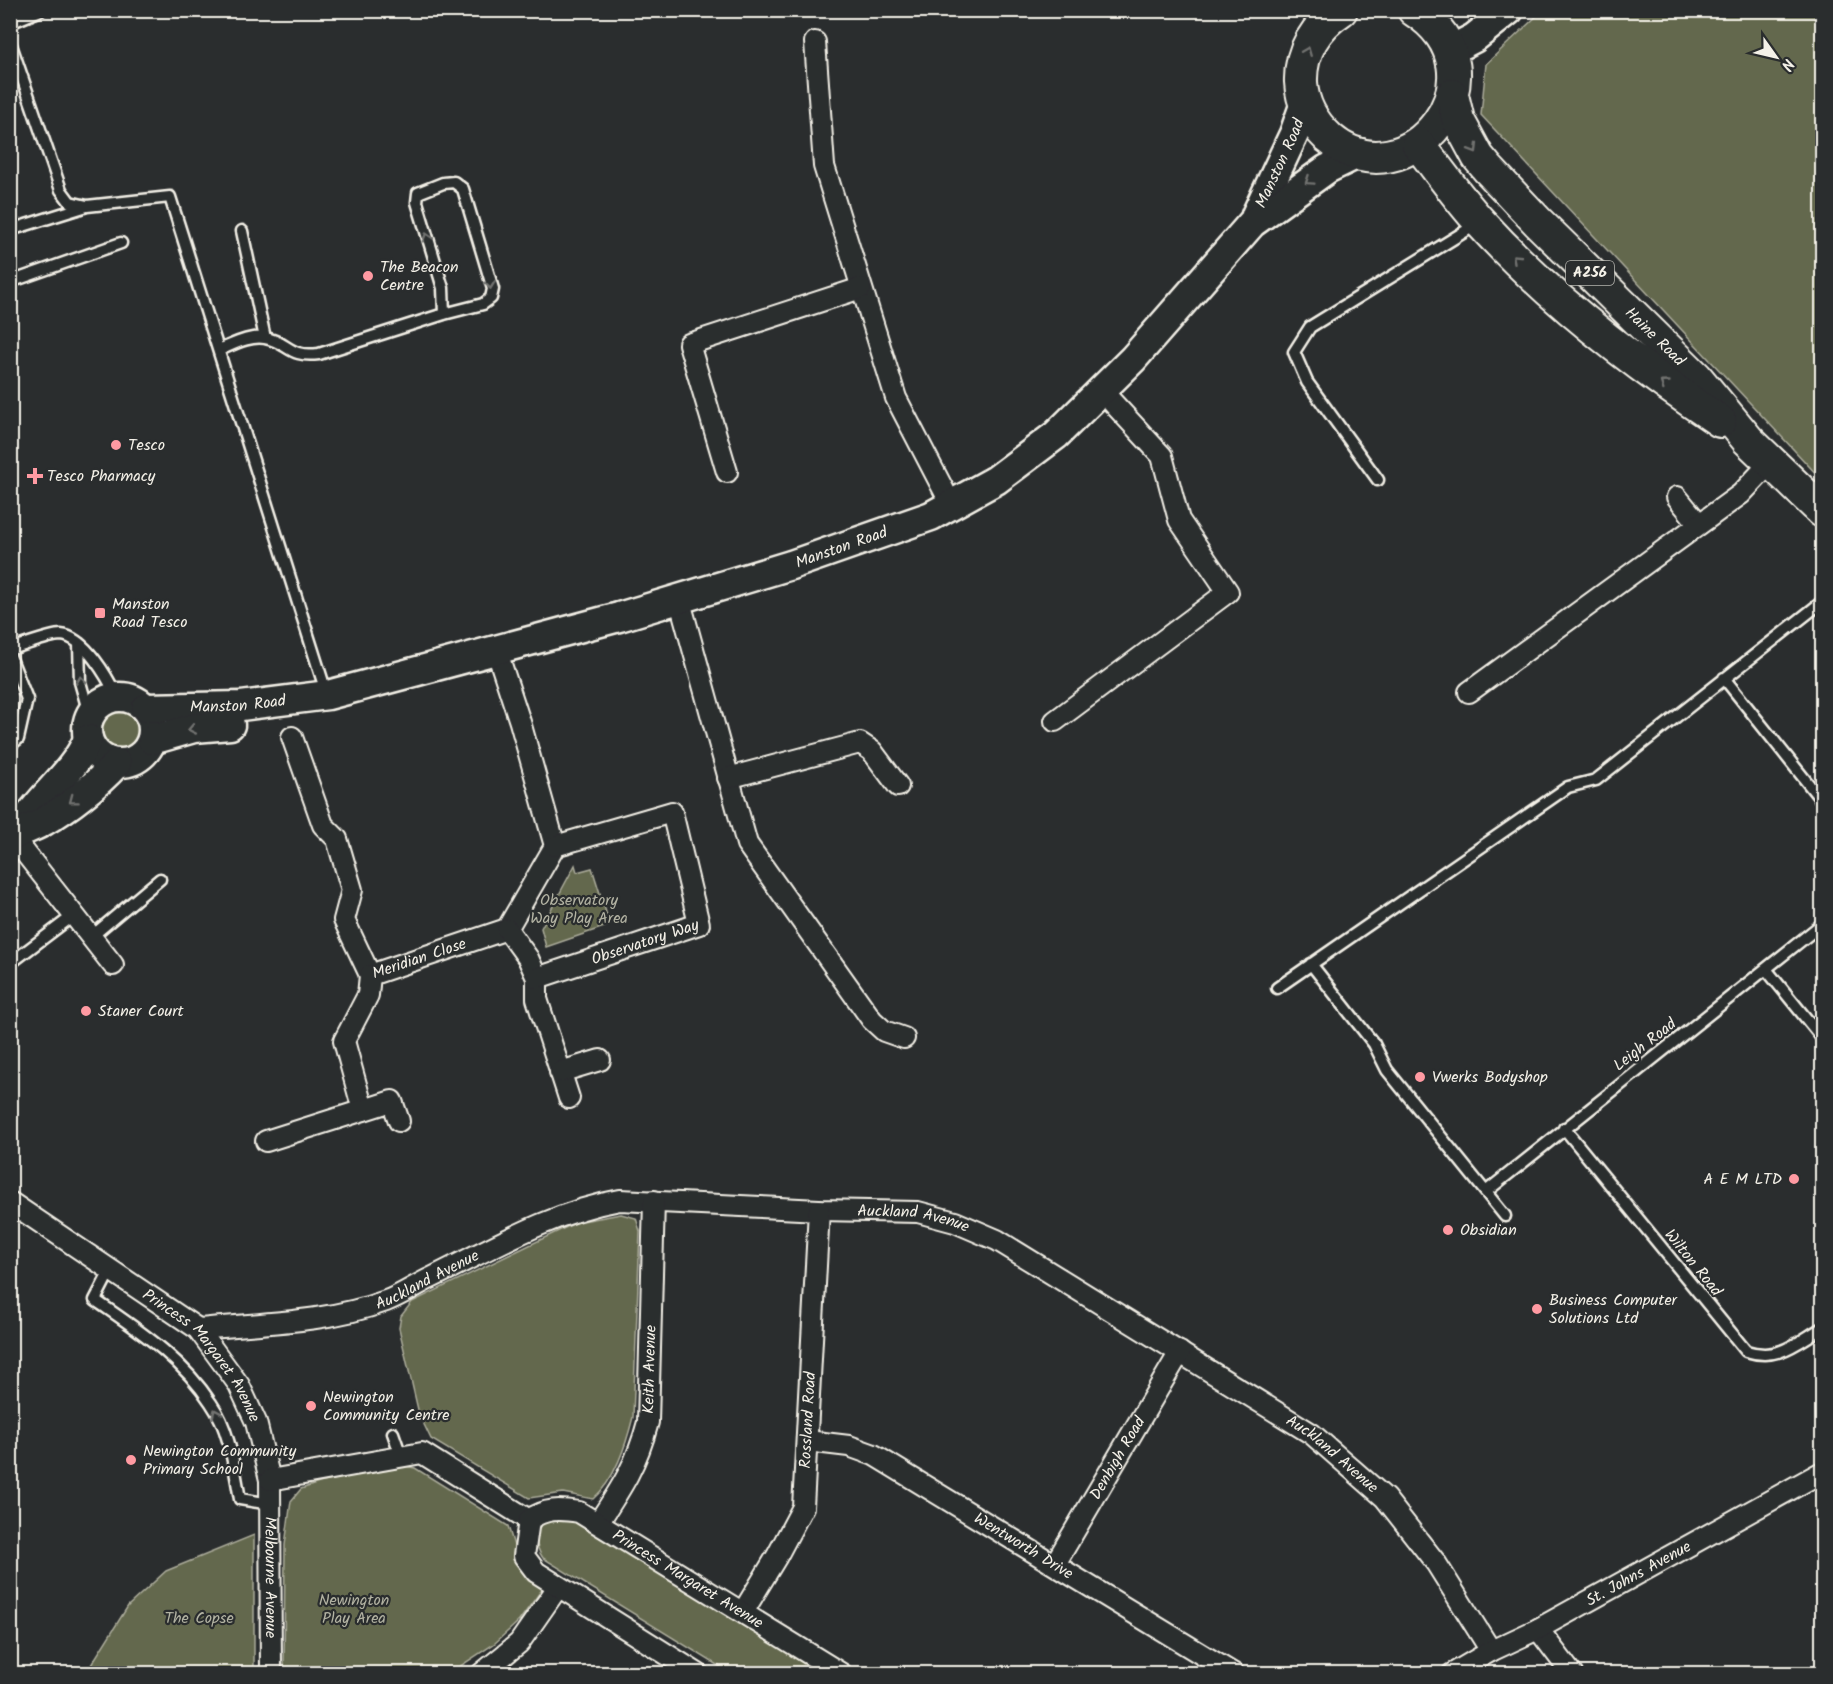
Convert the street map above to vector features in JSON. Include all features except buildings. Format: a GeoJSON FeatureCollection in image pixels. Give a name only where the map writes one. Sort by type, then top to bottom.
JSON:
{"type":"FeatureCollection","features":[{"type":"Feature","properties":{"kind":"main road"},"geometry":{"type":"LineString","coordinates":[[1327,15],[1314,34],[1303,61],[1301,75],[1305,103],[1311,117],[1332,140],[1360,153],[1390,154],[1418,144],[1440,123],[1452,95],[1454,66],[1449,51],[1435,27],[1414,10]]}},
{"type":"Feature","properties":{"kind":"main road"},"geometry":{"type":"LineString","coordinates":[[1449,51],[1474,38],[1509,10]]}},
{"type":"Feature","properties":{"kind":"main road","name":"Haine Road"},"geometry":{"type":"LineString","coordinates":[[1452,95],[1458,120],[1478,157],[1488,169],[1696,377],[1748,440],[1822,511]]}},
{"type":"Feature","properties":{"kind":"main road","name":"Manston Road"},"geometry":{"type":"LineString","coordinates":[[1252,223],[1294,134],[1305,103]]}},
{"type":"Feature","properties":{"kind":"main road","name":"Haine Road"},"geometry":{"type":"LineString","coordinates":[[1418,144],[1479,222],[1577,314],[1654,376],[1748,440]]}},
{"type":"Feature","properties":{"kind":"main road","name":"Manston Road"},"geometry":{"type":"LineString","coordinates":[[117,697],[133,699],[146,708],[250,705],[328,695],[496,652],[791,565],[931,516],[952,506],[1027,458],[1056,435],[1102,391],[1252,223],[1327,169],[1360,153]]}},
{"type":"Feature","properties":{"kind":"main road","name":"Manston Road"},"geometry":{"type":"LineString","coordinates":[[14,835],[42,822],[106,775],[117,763],[139,758],[152,740],[194,728],[287,718],[328,695]]}},
{"type":"Feature","properties":{"kind":"main road"},"geometry":{"type":"LineString","coordinates":[[14,835],[36,804],[54,787],[83,752],[89,728],[100,704],[117,697]]}},
{"type":"Feature","properties":{"kind":"main road"},"geometry":{"type":"LineString","coordinates":[[146,708],[152,720],[152,740]]}},
{"type":"Feature","properties":{"kind":"main road"},"geometry":{"type":"LineString","coordinates":[[89,728],[99,755],[117,763]]}},
{"type":"Feature","properties":{"kind":"street"},"geometry":{"type":"LineString","coordinates":[[815,42],[824,166],[896,398],[952,506]]}},
{"type":"Feature","properties":{"kind":"street"},"geometry":{"type":"LineString","coordinates":[[727,472],[688,344],[861,288]]}},
{"type":"Feature","properties":{"kind":"street"},"geometry":{"type":"LineString","coordinates":[[1056,721],[1228,592],[1179,520],[1162,456],[1102,391]]}},
{"type":"Feature","properties":{"kind":"street"},"geometry":{"type":"LineString","coordinates":[[1469,692],[1741,494],[1772,462]]}},
{"type":"Feature","properties":{"kind":"street"},"geometry":{"type":"LineString","coordinates":[[1677,497],[1699,524]]}},
{"type":"Feature","properties":{"kind":"street"},"geometry":{"type":"LineString","coordinates":[[679,598],[747,844],[872,1020],[884,1031],[904,1038]]}},
{"type":"Feature","properties":{"kind":"street"},"geometry":{"type":"LineString","coordinates":[[496,652],[520,722],[555,846],[507,929],[528,958],[537,978],[537,999],[568,1098]]}},
{"type":"Feature","properties":{"kind":"street","name":"Meridian Close"},"geometry":{"type":"LineString","coordinates":[[292,737],[323,825],[339,845],[352,890],[344,920],[370,975],[507,929]]}},
{"type":"Feature","properties":{"kind":"street"},"geometry":{"type":"LineString","coordinates":[[728,778],[860,743],[872,751],[898,786]]}},
{"type":"Feature","properties":{"kind":"street","name":"Observatory Way"},"geometry":{"type":"LineString","coordinates":[[537,978],[699,924],[672,812],[555,846]]}},
{"type":"Feature","properties":{"kind":"street"},"geometry":{"type":"LineString","coordinates":[[14,835],[113,965]]}},
{"type":"Feature","properties":{"kind":"street"},"geometry":{"type":"LineString","coordinates":[[363,1110],[344,1041],[368,995],[370,975]]}},
{"type":"Feature","properties":{"kind":"street"},"geometry":{"type":"LineString","coordinates":[[560,1072],[600,1060]]}},
{"type":"Feature","properties":{"kind":"street"},"geometry":{"type":"LineString","coordinates":[[266,1141],[392,1101],[399,1121]]}},
{"type":"Feature","properties":{"kind":"street","name":"Auckland Avenue"},"geometry":{"type":"LineString","coordinates":[[198,1329],[273,1321],[301,1321],[345,1314],[389,1300],[553,1218],[593,1205],[620,1200],[819,1210],[918,1212],[956,1222],[997,1240],[1312,1434],[1385,1498],[1436,1563],[1491,1651]]}},
{"type":"Feature","properties":{"kind":"street","name":"Keith Avenue"},"geometry":{"type":"LineString","coordinates":[[598,1523],[624,1484],[639,1455],[648,1422],[654,1201]]}},
{"type":"Feature","properties":{"kind":"street","name":"Princess Margaret Avenue"},"geometry":{"type":"LineString","coordinates":[[10,1202],[198,1329],[239,1384],[256,1422],[270,1480]]}},
{"type":"Feature","properties":{"kind":"street","name":"Rossland Road"},"geometry":{"type":"LineString","coordinates":[[743,1612],[803,1507],[819,1210]]}},
{"type":"Feature","properties":{"kind":"street","name":"Denbigh Road"},"geometry":{"type":"LineString","coordinates":[[1055,1564],[1180,1352]]}},
{"type":"Feature","properties":{"kind":"street","name":"Wentworth Drive"},"geometry":{"type":"LineString","coordinates":[[807,1441],[849,1446],[874,1455],[1234,1674]]}},
{"type":"Feature","properties":{"kind":"street"},"geometry":{"type":"LineString","coordinates":[[270,1480],[422,1453],[529,1520],[524,1556],[536,1572],[698,1674]]}},
{"type":"Feature","properties":{"kind":"street","name":"St. Johns Avenue"},"geometry":{"type":"LineString","coordinates":[[1452,1674],[1491,1651],[1538,1629],[1821,1477]]}},
{"type":"Feature","properties":{"kind":"street","name":"Melbourne Avenue"},"geometry":{"type":"LineString","coordinates":[[270,1480],[271,1674]]}},
{"type":"Feature","properties":{"kind":"street","name":"Princess Margaret Avenue"},"geometry":{"type":"LineString","coordinates":[[529,1520],[539,1512],[558,1509],[579,1512],[842,1674]]}},
{"type":"Feature","properties":{"kind":"street"},"geometry":{"type":"LineString","coordinates":[[481,1674],[519,1643],[558,1587]]}},
{"type":"Feature","properties":{"kind":"street"},"geometry":{"type":"LineString","coordinates":[[1538,1629],[1572,1674]]}},
{"type":"Feature","properties":{"kind":"lane"},"geometry":{"type":"LineString","coordinates":[[10,23],[41,10]]}},
{"type":"Feature","properties":{"kind":"lane"},"geometry":{"type":"LineString","coordinates":[[10,42],[61,190],[70,202],[87,206]]}},
{"type":"Feature","properties":{"kind":"lane"},"geometry":{"type":"LineString","coordinates":[[219,350],[246,339],[265,338],[301,356],[319,354],[444,314],[483,304],[491,298],[493,289],[464,189],[454,182],[418,193],[417,202],[443,288],[444,314]]}},
{"type":"Feature","properties":{"kind":"lane"},"geometry":{"type":"LineString","coordinates":[[10,230],[87,206],[170,197],[328,695]]}},
{"type":"Feature","properties":{"kind":"lane"},"geometry":{"type":"LineString","coordinates":[[1378,480],[1307,382],[1294,352],[1310,327],[1425,254],[1470,230],[1479,222]]}},
{"type":"Feature","properties":{"kind":"lane"},"geometry":{"type":"LineString","coordinates":[[242,231],[265,338]]}},
{"type":"Feature","properties":{"kind":"lane"},"geometry":{"type":"LineString","coordinates":[[10,282],[121,243]]}},
{"type":"Feature","properties":{"kind":"lane"},"geometry":{"type":"LineString","coordinates":[[1277,988],[1568,787],[1596,780],[1822,602]]}},
{"type":"Feature","properties":{"kind":"lane"},"geometry":{"type":"LineString","coordinates":[[10,649],[62,635],[79,643],[106,674],[117,697]]}},
{"type":"Feature","properties":{"kind":"lane"},"geometry":{"type":"LineString","coordinates":[[79,643],[80,682],[89,728]]}},
{"type":"Feature","properties":{"kind":"lane"},"geometry":{"type":"LineString","coordinates":[[10,656],[27,699],[18,739],[10,745]]}},
{"type":"Feature","properties":{"kind":"lane"},"geometry":{"type":"LineString","coordinates":[[1724,678],[1822,801]]}},
{"type":"Feature","properties":{"kind":"lane"},"geometry":{"type":"LineString","coordinates":[[91,937],[160,879]]}},
{"type":"Feature","properties":{"kind":"lane"},"geometry":{"type":"LineString","coordinates":[[12,962],[74,915]]}},
{"type":"Feature","properties":{"kind":"lane","name":"Leigh Road"},"geometry":{"type":"LineString","coordinates":[[1486,1191],[1822,924]]}},
{"type":"Feature","properties":{"kind":"lane"},"geometry":{"type":"LineString","coordinates":[[1311,964],[1376,1048],[1387,1070],[1505,1216]]}},
{"type":"Feature","properties":{"kind":"lane"},"geometry":{"type":"LineString","coordinates":[[1766,969],[1822,1038]]}},
{"type":"Feature","properties":{"kind":"lane","name":"Wilton Road"},"geometry":{"type":"LineString","coordinates":[[1564,1128],[1746,1351],[1762,1356],[1776,1355],[1822,1328]]}},
{"type":"Feature","properties":{"kind":"lane"},"geometry":{"type":"LineString","coordinates":[[110,1271],[95,1300],[149,1336],[181,1365],[212,1404],[229,1443],[240,1499],[270,1504]]}},
{"type":"Feature","properties":{"kind":"lane"},"geometry":{"type":"LineString","coordinates":[[393,1433],[401,1456]]}},
{"type":"Feature","properties":{"kind":"green space"},"geometry":{"type":"Polygon","coordinates":[[[1542,11],[1822,11],[1822,480],[1481,115],[1486,64],[1542,11]]]}},
{"type":"Feature","properties":{"kind":"green space"},"geometry":{"type":"Polygon","coordinates":[[[121,711],[128,712],[134,717],[139,723],[139,737],[134,743],[128,748],[121,749],[114,748],[108,743],[103,737],[102,730],[103,723],[108,717],[114,712],[121,711]]]}},
{"type":"Feature","properties":{"kind":"green space","name":"Observatory Way Play Area"},"geometry":{"type":"Polygon","coordinates":[[[575,865],[577,872],[592,868],[610,925],[546,947],[541,928],[575,865]]]}},
{"type":"Feature","properties":{"kind":"green space"},"geometry":{"type":"Polygon","coordinates":[[[621,1214],[636,1218],[640,1231],[633,1417],[627,1439],[608,1482],[593,1499],[563,1493],[529,1498],[431,1439],[419,1414],[399,1328],[401,1316],[412,1302],[577,1222],[621,1214]]]}},
{"type":"Feature","properties":{"kind":"green space","name":"Newington Play Area"},"geometry":{"type":"Polygon","coordinates":[[[400,1465],[415,1468],[508,1526],[518,1559],[543,1588],[519,1621],[494,1644],[450,1673],[284,1674],[285,1545],[291,1501],[301,1489],[319,1483],[400,1465]]]}},
{"type":"Feature","properties":{"kind":"green space"},"geometry":{"type":"Polygon","coordinates":[[[566,1515],[834,1673],[730,1673],[543,1558],[536,1538],[542,1523],[545,1518],[566,1515]]]}},
{"type":"Feature","properties":{"kind":"green space","name":"The Copse"},"geometry":{"type":"Polygon","coordinates":[[[254,1535],[254,1673],[86,1673],[128,1606],[166,1571],[254,1535]]]}},
{"type":"Feature","properties":{"kind":"place","name":"The Beacon Centre"},"geometry":{"type":"Point","coordinates":[368,276]}},
{"type":"Feature","properties":{"kind":"place","name":"Tesco"},"geometry":{"type":"Point","coordinates":[116,445]}},
{"type":"Feature","properties":{"kind":"place","name":"Tesco Pharmacy"},"geometry":{"type":"Point","coordinates":[35,476]}},
{"type":"Feature","properties":{"kind":"place","name":"Manston Road Tesco"},"geometry":{"type":"Point","coordinates":[100,613]}},
{"type":"Feature","properties":{"kind":"place","name":"Staner Court"},"geometry":{"type":"Point","coordinates":[86,1011]}},
{"type":"Feature","properties":{"kind":"place","name":"Vwerks Bodyshop"},"geometry":{"type":"Point","coordinates":[1420,1077]}},
{"type":"Feature","properties":{"kind":"place","name":"A E M LTD"},"geometry":{"type":"Point","coordinates":[1794,1179]}},
{"type":"Feature","properties":{"kind":"place","name":"Obsidian"},"geometry":{"type":"Point","coordinates":[1448,1230]}},
{"type":"Feature","properties":{"kind":"place","name":"Business Computer Solutions Ltd"},"geometry":{"type":"Point","coordinates":[1537,1309]}},
{"type":"Feature","properties":{"kind":"place","name":"Newington Community Centre"},"geometry":{"type":"Point","coordinates":[311,1406]}},
{"type":"Feature","properties":{"kind":"place","name":"Newington Community Primary School"},"geometry":{"type":"Point","coordinates":[131,1460]}}]}
